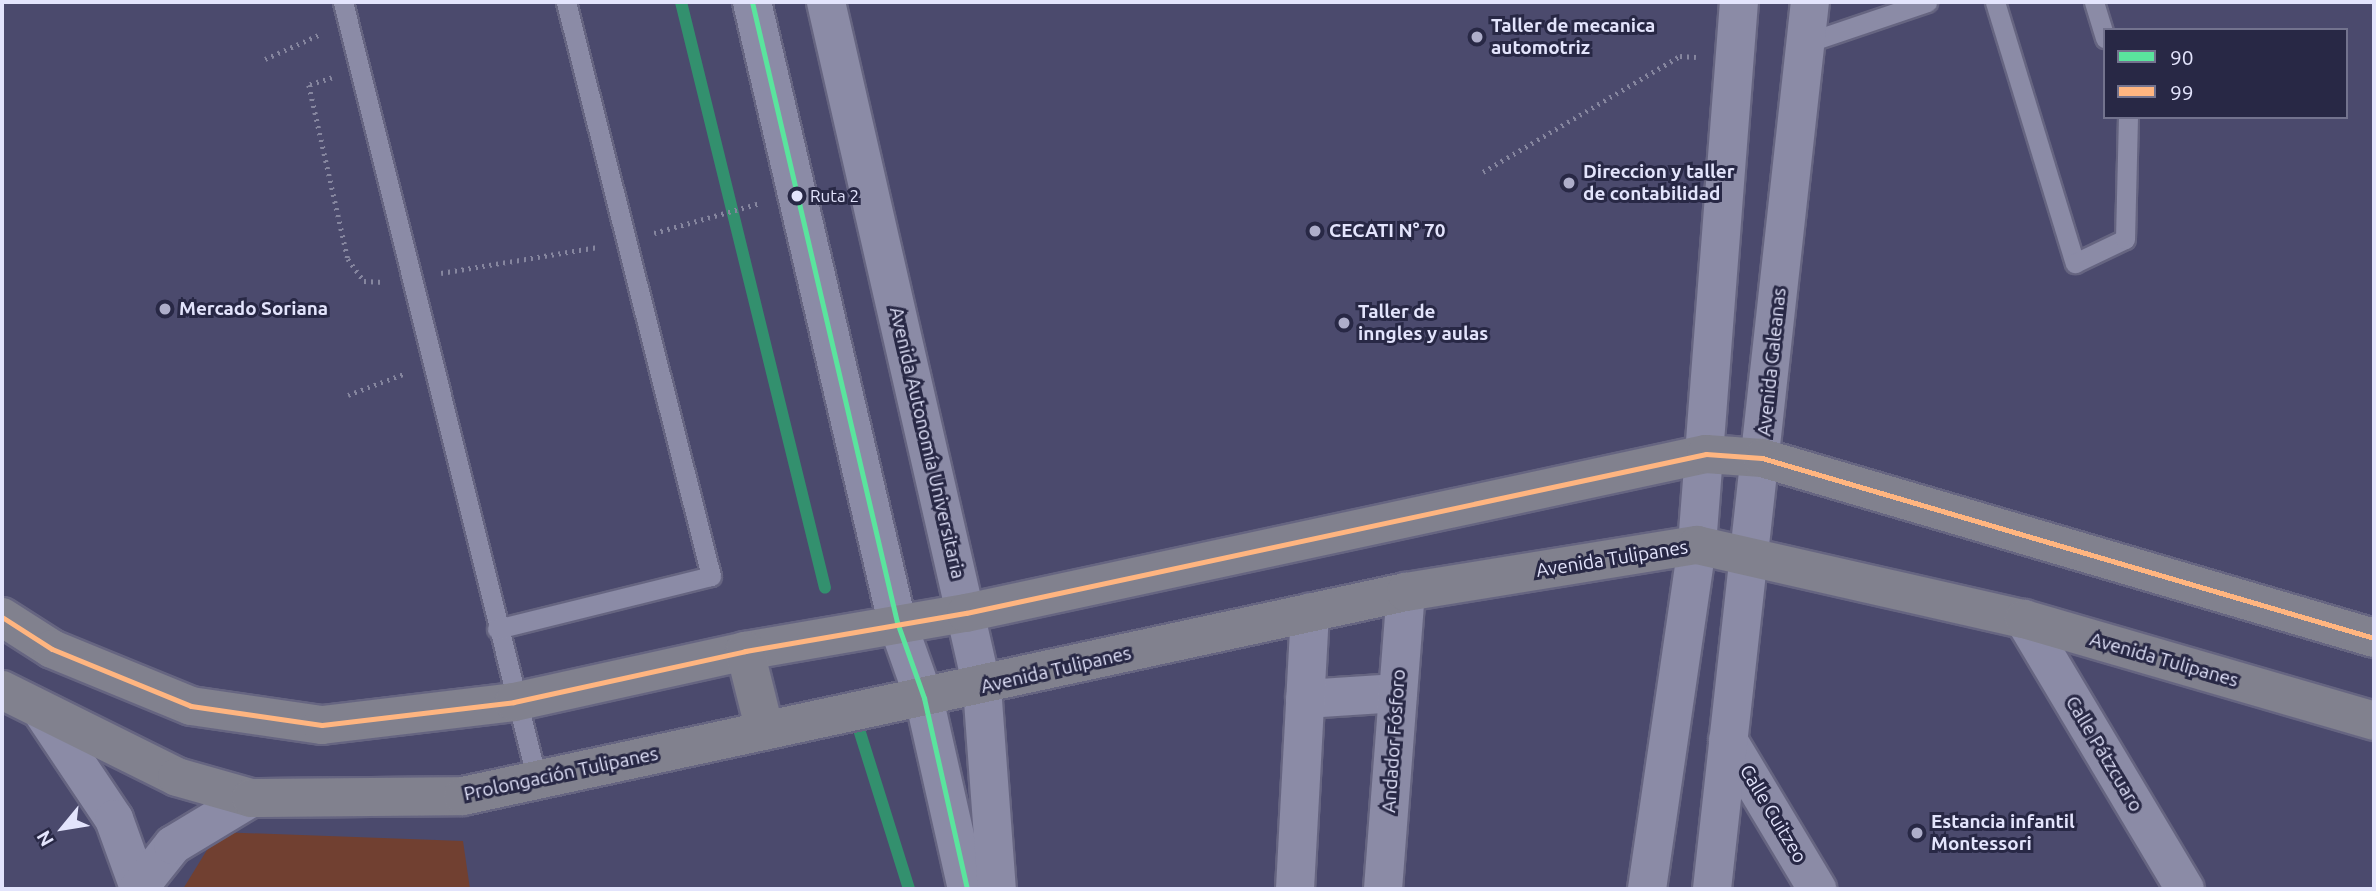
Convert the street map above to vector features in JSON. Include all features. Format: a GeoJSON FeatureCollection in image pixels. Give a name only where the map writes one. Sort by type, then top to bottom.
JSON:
{"type":"FeatureCollection","features":[{"type":"Feature","properties":{"kind":"main road"},"geometry":{"type":"LineString","coordinates":[[2,617],[52,649],[191,706],[322,725],[514,702],[745,651],[965,612],[1706,454],[1762,458],[2374,638]]}},
{"type":"Feature","properties":{"kind":"main road","name":"Avenida Tulipanes"},"geometry":{"type":"LineString","coordinates":[[924,698],[1406,592],[1697,545],[1746,553],[2024,619],[2374,722]]}},
{"type":"Feature","properties":{"kind":"main road"},"geometry":{"type":"LineString","coordinates":[[745,651],[765,731]]}},
{"type":"Feature","properties":{"kind":"main road","name":"Prolongación Tulipanes"},"geometry":{"type":"LineString","coordinates":[[2,690],[43,713],[177,777],[251,798],[463,796],[924,698]]}},
{"type":"Feature","properties":{"kind":"street"},"geometry":{"type":"LineString","coordinates":[[752,2],[897,622],[924,698],[967,889]]}},
{"type":"Feature","properties":{"kind":"street","name":"Avenida Autonomía Universitaria"},"geometry":{"type":"LineString","coordinates":[[825,2],[982,687],[998,889]]}},
{"type":"Feature","properties":{"kind":"street"},"geometry":{"type":"LineString","coordinates":[[1647,889],[1697,545],[1739,2]]}},
{"type":"Feature","properties":{"kind":"street","name":"Avenida Galeanas"},"geometry":{"type":"LineString","coordinates":[[1712,889],[1746,553],[1762,458],[1810,2]]}},
{"type":"Feature","properties":{"kind":"street","name":"Andador Fósforo"},"geometry":{"type":"LineString","coordinates":[[1383,889],[1406,592]]}},
{"type":"Feature","properties":{"kind":"street"},"geometry":{"type":"LineString","coordinates":[[1295,889],[1310,612]]}},
{"type":"Feature","properties":{"kind":"street","name":"Calle Pátzcuaro"},"geometry":{"type":"LineString","coordinates":[[2024,619],[2185,889]]}},
{"type":"Feature","properties":{"kind":"street"},"geometry":{"type":"LineString","coordinates":[[1305,699],[1398,692]]}},
{"type":"Feature","properties":{"kind":"street","name":"Prolongación Tulipanes"},"geometry":{"type":"LineString","coordinates":[[43,713],[114,819],[139,889]]}},
{"type":"Feature","properties":{"kind":"street","name":"Calle Cuitzeo"},"geometry":{"type":"LineString","coordinates":[[1728,740],[1817,889]]}},
{"type":"Feature","properties":{"kind":"street"},"geometry":{"type":"LineString","coordinates":[[139,889],[173,845],[251,798]]}},
{"type":"Feature","properties":{"kind":"lane"},"geometry":{"type":"LineString","coordinates":[[343,2],[514,702],[537,780]]}},
{"type":"Feature","properties":{"kind":"lane"},"geometry":{"type":"LineString","coordinates":[[497,629],[711,576],[566,2]]}},
{"type":"Feature","properties":{"kind":"lane"},"geometry":{"type":"LineString","coordinates":[[1806,43],[1927,2]]}},
{"type":"Feature","properties":{"kind":"lane"},"geometry":{"type":"LineString","coordinates":[[1995,2],[2075,263],[2125,239],[2129,119]]}},
{"type":"Feature","properties":{"kind":"lane"},"geometry":{"type":"LineString","coordinates":[[2094,2],[2103,31]]}},
{"type":"Feature","properties":{"kind":"path"},"geometry":{"type":"LineString","coordinates":[[265,59],[323,34],[326,44]]}},
{"type":"Feature","properties":{"kind":"path"},"geometry":{"type":"LineString","coordinates":[[1483,172],[1680,56],[1735,62]]}},
{"type":"Feature","properties":{"kind":"path"},"geometry":{"type":"LineString","coordinates":[[333,66],[336,77],[309,85],[348,259],[364,281],[410,279],[626,242],[798,193]]}},
{"type":"Feature","properties":{"kind":"path"},"geometry":{"type":"LineString","coordinates":[[348,395],[418,368]]}},
{"type":"Feature","properties":{"kind":"shaded area"},"geometry":{"type":"Polygon","coordinates":[[[218,832],[463,841],[470,889],[183,889],[218,832]]]}},
{"type":"Feature","properties":{"kind":"waterway"},"geometry":{"type":"LineString","coordinates":[[681,2],[825,588]]}},
{"type":"Feature","properties":{"kind":"waterway"},"geometry":{"type":"LineString","coordinates":[[857,723],[909,889]]}},
{"type":"Feature","properties":{"kind":"transit line","name":"90"},"geometry":{"type":"LineString","coordinates":[[752,2],[897,622],[924,698],[967,889]]}},
{"type":"Feature","properties":{"kind":"transit line","name":"99"},"geometry":{"type":"LineString","coordinates":[[2,617],[52,649],[191,706],[322,725],[514,702],[745,651],[966,613],[1706,454],[1762,458],[2374,638]]}},
{"type":"Feature","properties":{"kind":"place","name":"Taller de mecanica automotriz"},"geometry":{"type":"Point","coordinates":[1477,37]}},
{"type":"Feature","properties":{"kind":"place","name":"Direccion y taller de contabilidad"},"geometry":{"type":"Point","coordinates":[1569,183]}},
{"type":"Feature","properties":{"kind":"place","name":"Ruta 2"},"geometry":{"type":"Point","coordinates":[797,196]}},
{"type":"Feature","properties":{"kind":"place","name":"CECATI N° 70"},"geometry":{"type":"Point","coordinates":[1315,231]}},
{"type":"Feature","properties":{"kind":"place","name":"Mercado Soriana"},"geometry":{"type":"Point","coordinates":[165,309]}},
{"type":"Feature","properties":{"kind":"place","name":"Taller de inngles y aulas"},"geometry":{"type":"Point","coordinates":[1344,323]}},
{"type":"Feature","properties":{"kind":"place","name":"Estancia infantil Montessori"},"geometry":{"type":"Point","coordinates":[1917,833]}}]}
